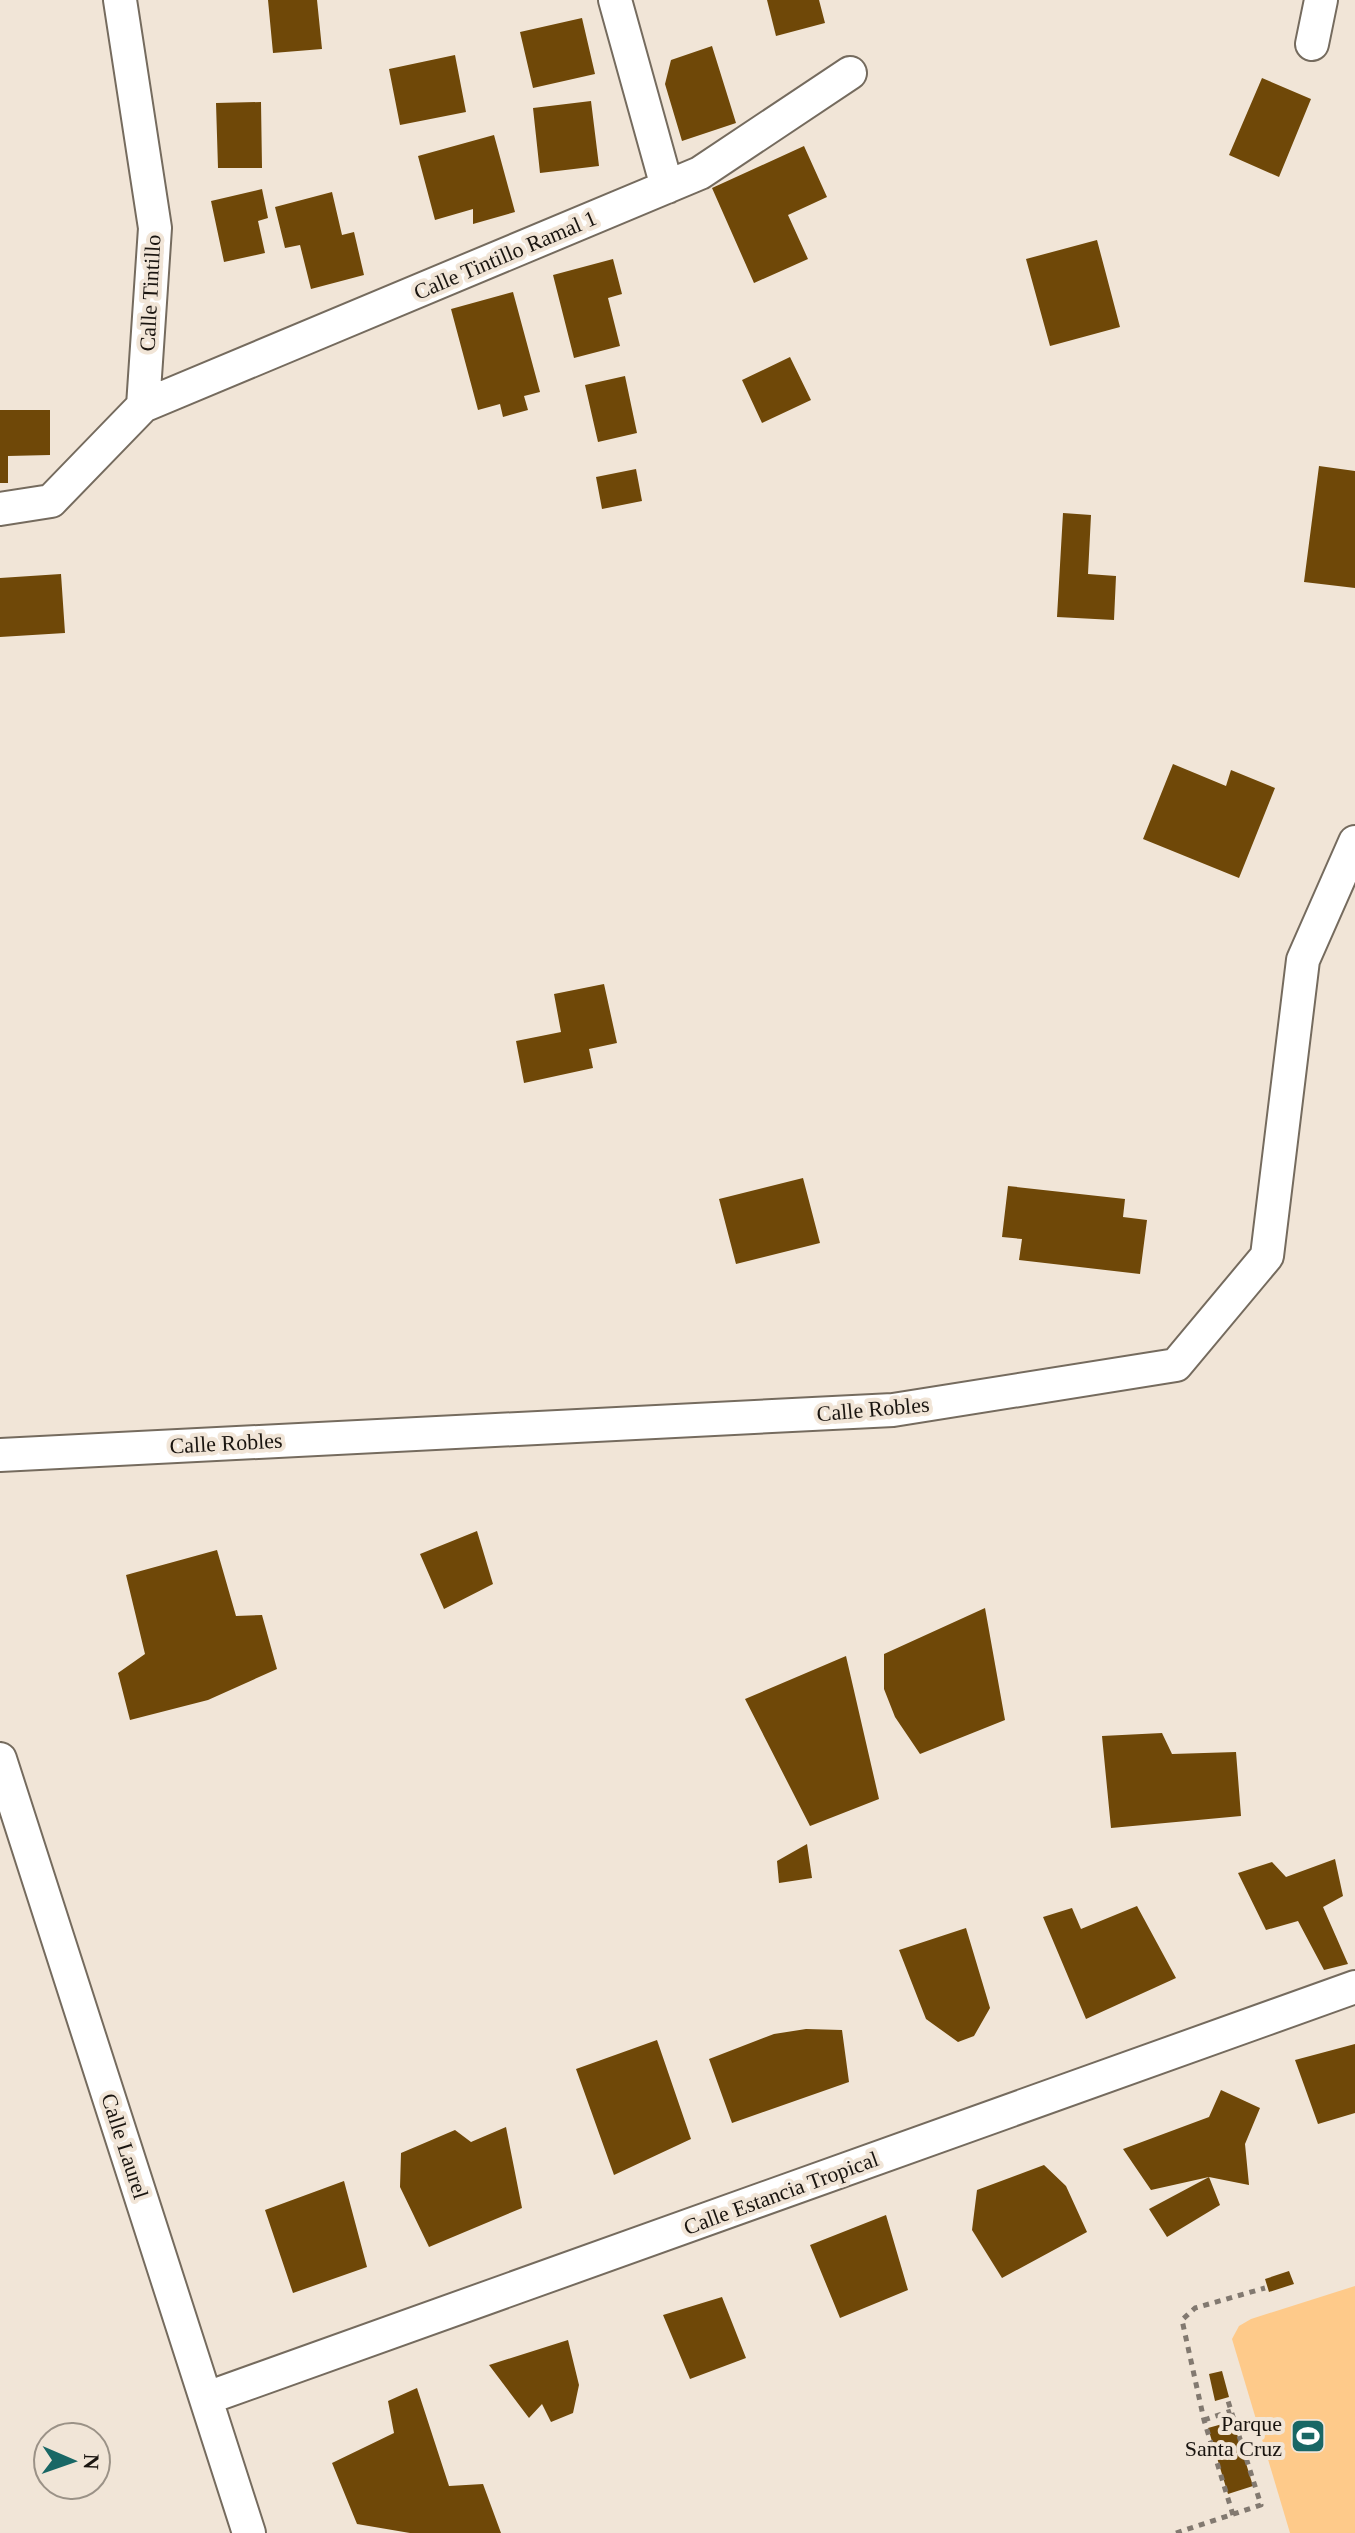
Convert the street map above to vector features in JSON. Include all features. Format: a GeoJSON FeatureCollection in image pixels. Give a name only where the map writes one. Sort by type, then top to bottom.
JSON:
{"type":"FeatureCollection","features":[{"type":"Feature","properties":{"kind":"street","name":"Calle Tintillo"},"geometry":{"type":"LineString","coordinates":[[120,0],[155,228],[143,406]]}},
{"type":"Feature","properties":{"kind":"street"},"geometry":{"type":"LineString","coordinates":[[615,0],[667,187]]}},
{"type":"Feature","properties":{"kind":"street"},"geometry":{"type":"LineString","coordinates":[[1312,44],[1321,0]]}},
{"type":"Feature","properties":{"kind":"street","name":"Calle Tintillo Ramal 1"},"geometry":{"type":"LineString","coordinates":[[143,406],[700,173],[850,73]]}},
{"type":"Feature","properties":{"kind":"street"},"geometry":{"type":"LineString","coordinates":[[0,509],[51,501],[143,406]]}},
{"type":"Feature","properties":{"kind":"street","name":"Calle Robles"},"geometry":{"type":"LineString","coordinates":[[0,1455],[893,1410],[1176,1365],[1267,1256],[1303,960],[1355,842]]}},
{"type":"Feature","properties":{"kind":"street","name":"Calle Laurel"},"geometry":{"type":"LineString","coordinates":[[0,1759],[249,2533]]}},
{"type":"Feature","properties":{"kind":"street","name":"Calle Estancia Tropical"},"geometry":{"type":"LineString","coordinates":[[207,2398],[1355,1987]]}},
{"type":"Feature","properties":{"kind":"path"},"geometry":{"type":"LineString","coordinates":[[1233,2515],[1204,2420],[1182,2320],[1195,2308],[1265,2288]]}},
{"type":"Feature","properties":{"kind":"path"},"geometry":{"type":"LineString","coordinates":[[1176,2533],[1261,2505],[1228,2401]]}},
{"type":"Feature","properties":{"kind":"path"},"geometry":{"type":"LineString","coordinates":[[1204,2420],[1231,2411]]}},
{"type":"Feature","properties":{"kind":"shaded area","name":"Parque Santa Cruz"},"geometry":{"type":"Polygon","coordinates":[[[1355,2286],[1355,2533],[1290,2533],[1232,2339],[1239,2326],[1251,2319],[1355,2286]]]}},
{"type":"Feature","properties":{"kind":"building"},"geometry":{"type":"Polygon","coordinates":[[[268,0],[317,0],[322,49],[273,53],[268,0]]]}},
{"type":"Feature","properties":{"kind":"building"},"geometry":{"type":"Polygon","coordinates":[[[767,0],[819,0],[825,23],[776,36],[767,0]]]}},
{"type":"Feature","properties":{"kind":"building"},"geometry":{"type":"Polygon","coordinates":[[[582,18],[595,74],[533,88],[520,32],[582,18]]]}},
{"type":"Feature","properties":{"kind":"building"},"geometry":{"type":"Polygon","coordinates":[[[712,46],[736,123],[682,141],[665,84],[671,60],[712,46]]]}},
{"type":"Feature","properties":{"kind":"building"},"geometry":{"type":"Polygon","coordinates":[[[455,55],[466,112],[400,125],[389,69],[455,55]]]}},
{"type":"Feature","properties":{"kind":"building"},"geometry":{"type":"Polygon","coordinates":[[[1262,78],[1311,99],[1279,177],[1229,155],[1262,78]]]}},
{"type":"Feature","properties":{"kind":"building"},"geometry":{"type":"Polygon","coordinates":[[[591,101],[599,166],[540,173],[533,108],[591,101]]]}},
{"type":"Feature","properties":{"kind":"building"},"geometry":{"type":"Polygon","coordinates":[[[261,102],[262,168],[218,168],[216,103],[261,102]]]}},
{"type":"Feature","properties":{"kind":"building"},"geometry":{"type":"Polygon","coordinates":[[[494,135],[515,212],[473,224],[473,209],[435,220],[418,156],[494,135]]]}},
{"type":"Feature","properties":{"kind":"building"},"geometry":{"type":"Polygon","coordinates":[[[804,146],[827,197],[788,215],[808,259],[754,283],[712,188],[804,146]]]}},
{"type":"Feature","properties":{"kind":"building"},"geometry":{"type":"Polygon","coordinates":[[[262,189],[268,218],[258,221],[265,253],[224,262],[211,201],[262,189]]]}},
{"type":"Feature","properties":{"kind":"building"},"geometry":{"type":"Polygon","coordinates":[[[332,192],[342,235],[354,232],[364,275],[311,289],[300,245],[285,248],[275,207],[332,192]]]}},
{"type":"Feature","properties":{"kind":"building"},"geometry":{"type":"Polygon","coordinates":[[[1097,240],[1120,327],[1050,346],[1026,259],[1097,240]]]}},
{"type":"Feature","properties":{"kind":"building"},"geometry":{"type":"Polygon","coordinates":[[[613,259],[622,294],[608,298],[620,346],[574,358],[553,275],[613,259]]]}},
{"type":"Feature","properties":{"kind":"building"},"geometry":{"type":"Polygon","coordinates":[[[513,292],[540,392],[524,396],[528,410],[503,417],[500,404],[478,410],[451,309],[513,292]]]}},
{"type":"Feature","properties":{"kind":"building"},"geometry":{"type":"Polygon","coordinates":[[[790,357],[811,400],[762,423],[742,380],[790,357]]]}},
{"type":"Feature","properties":{"kind":"building"},"geometry":{"type":"Polygon","coordinates":[[[625,376],[637,433],[598,442],[585,385],[625,376]]]}},
{"type":"Feature","properties":{"kind":"building"},"geometry":{"type":"Polygon","coordinates":[[[0,410],[50,410],[50,455],[8,456],[8,483],[0,483],[0,410]]]}},
{"type":"Feature","properties":{"kind":"building"},"geometry":{"type":"Polygon","coordinates":[[[1319,466],[1355,471],[1355,588],[1304,582],[1319,466]]]}},
{"type":"Feature","properties":{"kind":"building"},"geometry":{"type":"Polygon","coordinates":[[[636,469],[642,501],[602,509],[596,477],[636,469]]]}},
{"type":"Feature","properties":{"kind":"building"},"geometry":{"type":"Polygon","coordinates":[[[1063,513],[1091,515],[1088,574],[1116,576],[1114,620],[1057,617],[1063,513]]]}},
{"type":"Feature","properties":{"kind":"building"},"geometry":{"type":"Polygon","coordinates":[[[61,574],[65,633],[0,637],[0,578],[61,574]]]}},
{"type":"Feature","properties":{"kind":"building"},"geometry":{"type":"Polygon","coordinates":[[[1173,764],[1226,786],[1231,770],[1275,788],[1239,878],[1143,839],[1173,764]]]}},
{"type":"Feature","properties":{"kind":"building"},"geometry":{"type":"Polygon","coordinates":[[[604,984],[617,1043],[589,1049],[593,1068],[524,1083],[516,1041],[561,1032],[554,994],[604,984]]]}},
{"type":"Feature","properties":{"kind":"building"},"geometry":{"type":"Polygon","coordinates":[[[803,1178],[820,1243],[736,1264],[719,1199],[803,1178]]]}},
{"type":"Feature","properties":{"kind":"building"},"geometry":{"type":"Polygon","coordinates":[[[1008,1186],[1125,1199],[1123,1217],[1147,1220],[1140,1274],[1019,1260],[1022,1239],[1002,1237],[1008,1186]]]}},
{"type":"Feature","properties":{"kind":"building"},"geometry":{"type":"Polygon","coordinates":[[[477,1531],[493,1584],[444,1609],[420,1554],[477,1531]]]}},
{"type":"Feature","properties":{"kind":"building"},"geometry":{"type":"Polygon","coordinates":[[[217,1550],[236,1616],[262,1615],[277,1669],[208,1700],[130,1720],[118,1673],[145,1654],[126,1575],[217,1550]]]}},
{"type":"Feature","properties":{"kind":"building"},"geometry":{"type":"Polygon","coordinates":[[[985,1608],[1005,1720],[920,1754],[895,1717],[884,1689],[884,1654],[985,1608]]]}},
{"type":"Feature","properties":{"kind":"building"},"geometry":{"type":"Polygon","coordinates":[[[846,1656],[879,1799],[810,1826],[745,1699],[846,1656]]]}},
{"type":"Feature","properties":{"kind":"building"},"geometry":{"type":"Polygon","coordinates":[[[1162,1733],[1172,1754],[1236,1752],[1241,1816],[1111,1828],[1102,1736],[1162,1733]]]}},
{"type":"Feature","properties":{"kind":"building"},"geometry":{"type":"Polygon","coordinates":[[[807,1844],[812,1878],[779,1883],[777,1861],[807,1844]]]}},
{"type":"Feature","properties":{"kind":"building"},"geometry":{"type":"Polygon","coordinates":[[[1335,1859],[1343,1896],[1323,1907],[1348,1964],[1324,1970],[1298,1921],[1266,1930],[1238,1873],[1272,1862],[1286,1877],[1335,1859]]]}},
{"type":"Feature","properties":{"kind":"building"},"geometry":{"type":"Polygon","coordinates":[[[1137,1906],[1176,1978],[1086,2019],[1043,1917],[1072,1908],[1081,1929],[1137,1906]]]}},
{"type":"Feature","properties":{"kind":"building"},"geometry":{"type":"Polygon","coordinates":[[[966,1928],[990,2008],[974,2036],[958,2042],[926,2019],[899,1950],[966,1928]]]}},
{"type":"Feature","properties":{"kind":"building"},"geometry":{"type":"Polygon","coordinates":[[[806,2029],[842,2030],[849,2082],[732,2123],[709,2059],[774,2034],[806,2029]]]}},
{"type":"Feature","properties":{"kind":"building"},"geometry":{"type":"Polygon","coordinates":[[[657,2040],[691,2139],[614,2175],[576,2069],[657,2040]]]}},
{"type":"Feature","properties":{"kind":"building"},"geometry":{"type":"Polygon","coordinates":[[[1355,2044],[1355,2113],[1318,2124],[1295,2060],[1355,2044]]]}},
{"type":"Feature","properties":{"kind":"building"},"geometry":{"type":"Polygon","coordinates":[[[1221,2090],[1260,2108],[1245,2144],[1249,2185],[1209,2177],[1151,2190],[1123,2149],[1209,2117],[1221,2090]]]}},
{"type":"Feature","properties":{"kind":"building"},"geometry":{"type":"Polygon","coordinates":[[[506,2127],[522,2208],[429,2247],[400,2187],[401,2153],[455,2130],[471,2142],[506,2127]]]}},
{"type":"Feature","properties":{"kind":"building"},"geometry":{"type":"Polygon","coordinates":[[[1044,2165],[1066,2186],[1087,2232],[1002,2278],[972,2230],[977,2190],[1044,2165]]]}},
{"type":"Feature","properties":{"kind":"building"},"geometry":{"type":"Polygon","coordinates":[[[1209,2177],[1220,2205],[1167,2237],[1149,2209],[1209,2177]]]}},
{"type":"Feature","properties":{"kind":"building"},"geometry":{"type":"Polygon","coordinates":[[[344,2181],[367,2267],[293,2293],[265,2210],[344,2181]]]}},
{"type":"Feature","properties":{"kind":"building"},"geometry":{"type":"Polygon","coordinates":[[[886,2215],[908,2290],[840,2318],[810,2245],[886,2215]]]}},
{"type":"Feature","properties":{"kind":"building"},"geometry":{"type":"Polygon","coordinates":[[[1289,2271],[1294,2284],[1269,2292],[1265,2279],[1289,2271]]]}},
{"type":"Feature","properties":{"kind":"building"},"geometry":{"type":"Polygon","coordinates":[[[722,2297],[746,2358],[690,2379],[663,2315],[722,2297]]]}},
{"type":"Feature","properties":{"kind":"building"},"geometry":{"type":"Polygon","coordinates":[[[568,2340],[579,2385],[573,2413],[551,2422],[542,2404],[529,2418],[489,2365],[568,2340]]]}},
{"type":"Feature","properties":{"kind":"building"},"geometry":{"type":"Polygon","coordinates":[[[1222,2371],[1229,2397],[1215,2401],[1209,2374],[1222,2371]]]}},
{"type":"Feature","properties":{"kind":"building"},"geometry":{"type":"Polygon","coordinates":[[[417,2388],[449,2486],[483,2484],[501,2533],[410,2533],[357,2524],[332,2463],[394,2433],[388,2401],[417,2388]]]}},
{"type":"Feature","properties":{"kind":"building"},"geometry":{"type":"Polygon","coordinates":[[[1233,2421],[1253,2486],[1228,2494],[1208,2428],[1233,2421]]]}},
{"type":"Feature","properties":{"kind":"place","name":"Parque Santa Cruz"},"geometry":{"type":"Point","coordinates":[1308,2436]}}]}
